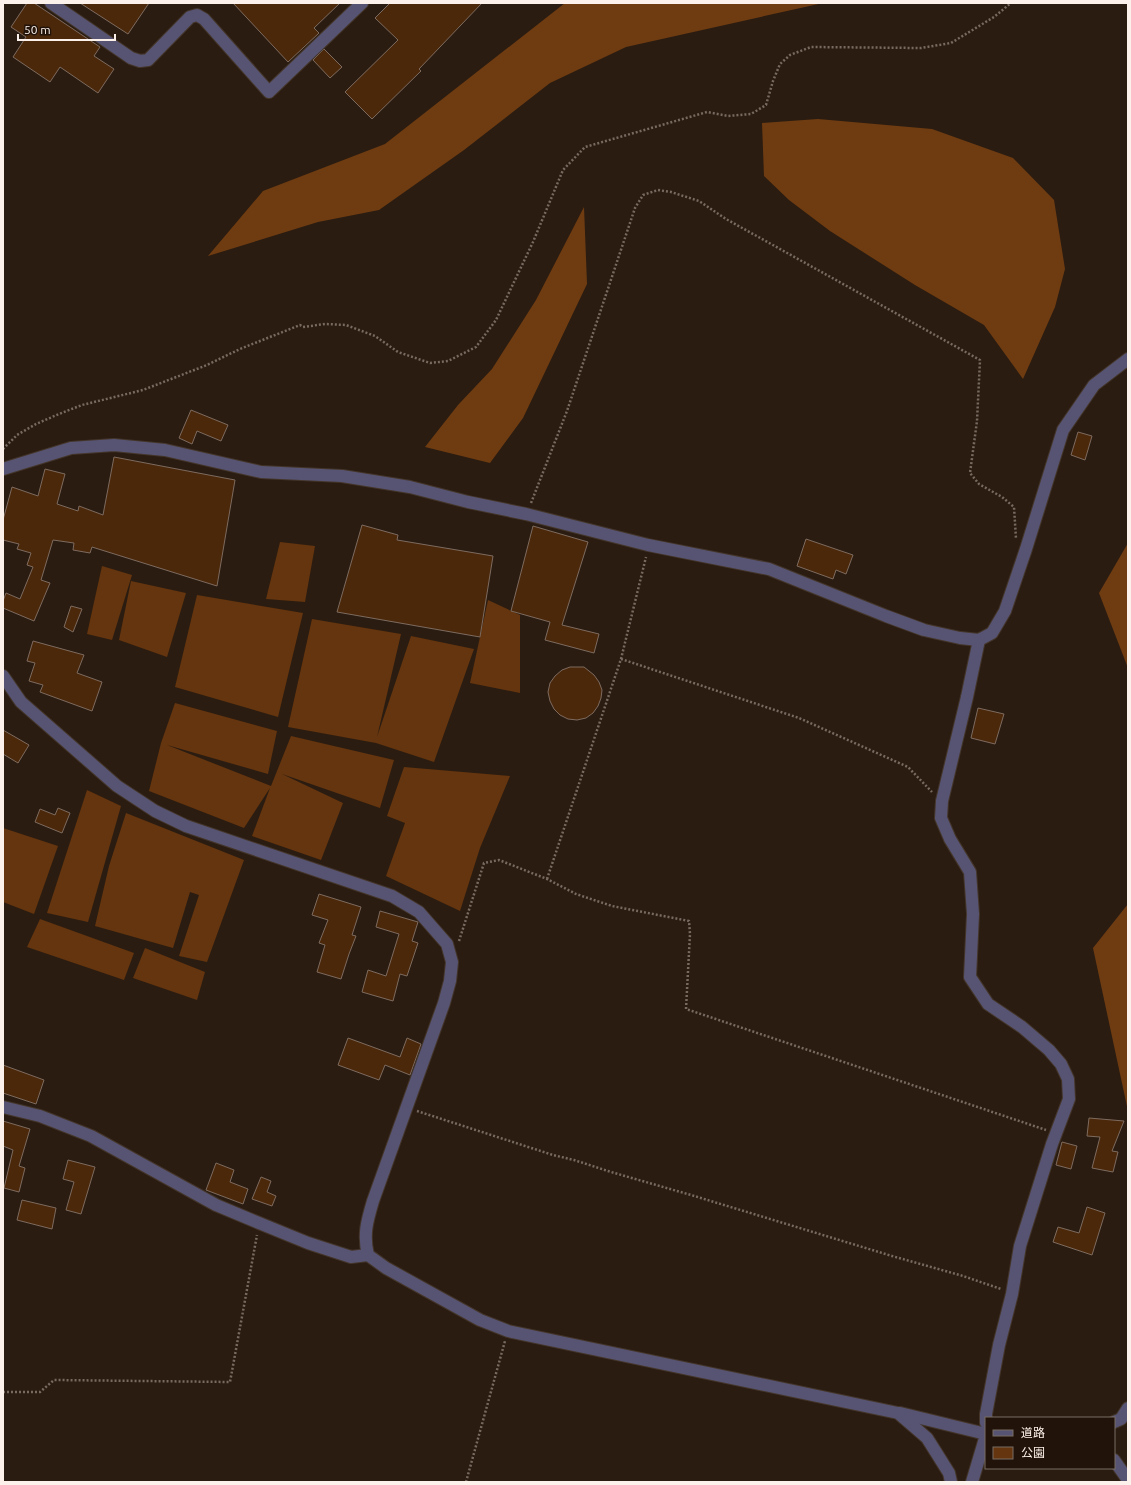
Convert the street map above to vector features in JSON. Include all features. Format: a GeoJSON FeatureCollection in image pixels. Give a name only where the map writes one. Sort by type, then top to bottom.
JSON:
{"type":"FeatureCollection","features":[{"type":"Feature","properties":{"kind":"street"},"geometry":{"type":"LineString","coordinates":[[51,3],[131,58],[140,61],[148,60],[190,18],[197,15],[204,19],[269,92],[362,3]]}},
{"type":"Feature","properties":{"kind":"street"},"geometry":{"type":"LineString","coordinates":[[3,469],[72,448],[114,445],[165,450],[261,472],[342,476],[410,487],[468,502],[526,514],[648,545],[769,569],[924,630],[960,638],[979,640],[992,633],[1005,612],[1063,430],[1094,385],[1128,360]]}},
{"type":"Feature","properties":{"kind":"street"},"geometry":{"type":"LineString","coordinates":[[979,640],[942,801],[941,818],[950,839],[970,872],[973,914],[970,977],[988,1004],[1022,1027],[1049,1050],[1060,1064],[1068,1079],[1068,1099],[1020,1246],[1012,1294],[999,1345],[986,1417]]}},
{"type":"Feature","properties":{"kind":"street"},"geometry":{"type":"LineString","coordinates":[[3,676],[21,702],[117,786],[155,811],[186,826],[392,896],[420,912],[447,944],[452,962],[450,981],[444,1003],[406,1107],[366,1224],[365,1242],[368,1255],[386,1268],[480,1320],[508,1331],[898,1413],[985,1434]]}},
{"type":"Feature","properties":{"kind":"street"},"geometry":{"type":"LineString","coordinates":[[3,1106],[40,1116],[91,1136],[216,1205],[259,1224],[308,1243],[351,1257],[368,1255]]}},
{"type":"Feature","properties":{"kind":"street"},"geometry":{"type":"LineString","coordinates":[[1115,1422],[1121,1419],[1128,1408]]}},
{"type":"Feature","properties":{"kind":"street"},"geometry":{"type":"LineString","coordinates":[[898,1413],[927,1438],[949,1473],[951,1482]]}},
{"type":"Feature","properties":{"kind":"street"},"geometry":{"type":"LineString","coordinates":[[972,1482],[985,1437]]}},
{"type":"Feature","properties":{"kind":"street"},"geometry":{"type":"LineString","coordinates":[[1115,1461],[1128,1480]]}},
{"type":"Feature","properties":{"kind":"path"},"geometry":{"type":"LineString","coordinates":[[3,449],[17,435],[36,424],[59,414],[82,405],[143,390],[207,365],[240,349],[300,326],[303,327],[325,324],[346,325],[375,336],[398,352],[430,363],[448,361],[476,347],[496,320],[533,242],[563,170],[585,147],[707,112],[728,116],[751,114],[766,105],[780,64],[790,55],[811,47],[921,48],[951,43],[994,17],[1011,3]]}},
{"type":"Feature","properties":{"kind":"path"},"geometry":{"type":"LineString","coordinates":[[526,514],[567,411],[635,208],[643,195],[658,190],[671,192],[698,201],[743,229],[980,360],[977,421],[970,473],[979,484],[1002,497],[1014,507],[1016,546]]}},
{"type":"Feature","properties":{"kind":"path"},"geometry":{"type":"LineString","coordinates":[[547,879],[621,659],[648,545]]}},
{"type":"Feature","properties":{"kind":"path"},"geometry":{"type":"LineString","coordinates":[[621,659],[799,718],[908,767],[942,801]]}},
{"type":"Feature","properties":{"kind":"path"},"geometry":{"type":"LineString","coordinates":[[447,944],[459,941],[484,863],[499,860],[547,879],[576,894],[612,906],[689,921],[690,934],[686,1009],[1056,1133]]}},
{"type":"Feature","properties":{"kind":"path"},"geometry":{"type":"LineString","coordinates":[[406,1107],[611,1172],[963,1276],[1012,1294]]}},
{"type":"Feature","properties":{"kind":"path"},"geometry":{"type":"LineString","coordinates":[[3,1392],[40,1392],[54,1380],[230,1382],[259,1224]]}},
{"type":"Feature","properties":{"kind":"path"},"geometry":{"type":"LineString","coordinates":[[466,1482],[508,1331]]}},
{"type":"Feature","properties":{"kind":"green space"},"geometry":{"type":"Polygon","coordinates":[[[280,542],[315,546],[305,602],[266,599],[280,542]]]}},
{"type":"Feature","properties":{"kind":"green space"},"geometry":{"type":"Polygon","coordinates":[[[102,566],[132,575],[112,640],[87,634],[102,566]]]}},
{"type":"Feature","properties":{"kind":"green space"},"geometry":{"type":"Polygon","coordinates":[[[131,581],[186,593],[167,657],[119,640],[131,581]]]}},
{"type":"Feature","properties":{"kind":"green space"},"geometry":{"type":"Polygon","coordinates":[[[197,595],[303,613],[278,717],[175,687],[197,595]]]}},
{"type":"Feature","properties":{"kind":"green space"},"geometry":{"type":"Polygon","coordinates":[[[488,600],[520,615],[520,693],[470,683],[488,600]]]}},
{"type":"Feature","properties":{"kind":"green space"},"geometry":{"type":"Polygon","coordinates":[[[312,619],[401,634],[377,737],[411,636],[474,649],[434,762],[376,743],[288,727],[312,619]]]}},
{"type":"Feature","properties":{"kind":"green space"},"geometry":{"type":"Polygon","coordinates":[[[175,703],[277,731],[268,774],[167,745],[271,786],[291,736],[394,760],[380,808],[282,774],[343,803],[321,860],[252,836],[270,788],[244,828],[149,791],[161,743],[175,703]]]}},
{"type":"Feature","properties":{"kind":"green space"},"geometry":{"type":"Polygon","coordinates":[[[404,767],[510,776],[480,848],[460,911],[386,876],[405,823],[387,816],[404,767]]]}},
{"type":"Feature","properties":{"kind":"green space"},"geometry":{"type":"Polygon","coordinates":[[[87,790],[121,806],[88,922],[47,913],[87,790]]]}},
{"type":"Feature","properties":{"kind":"green space"},"geometry":{"type":"Polygon","coordinates":[[[126,813],[244,860],[207,962],[179,956],[199,895],[190,892],[173,948],[95,926],[109,866],[126,813]]]}},
{"type":"Feature","properties":{"kind":"green space"},"geometry":{"type":"Polygon","coordinates":[[[3,828],[58,846],[34,914],[3,902],[3,828]]]}},
{"type":"Feature","properties":{"kind":"green space"},"geometry":{"type":"Polygon","coordinates":[[[40,919],[134,953],[124,980],[27,947],[40,919]]]}},
{"type":"Feature","properties":{"kind":"green space"},"geometry":{"type":"Polygon","coordinates":[[[145,948],[205,972],[197,1000],[133,978],[145,948]]]}},
{"type":"Feature","properties":{"kind":"shaded area"},"geometry":{"type":"Polygon","coordinates":[[[565,3],[823,3],[626,47],[550,83],[464,150],[379,210],[318,222],[208,256],[263,191],[385,144],[565,3]]]}},
{"type":"Feature","properties":{"kind":"shaded area"},"geometry":{"type":"Polygon","coordinates":[[[818,119],[932,129],[1013,158],[1054,200],[1065,269],[1055,307],[1023,379],[984,325],[915,285],[830,231],[789,200],[764,176],[762,123],[818,119]]]}},
{"type":"Feature","properties":{"kind":"shaded area"},"geometry":{"type":"Polygon","coordinates":[[[584,207],[587,284],[523,418],[490,463],[425,447],[458,405],[492,369],[536,300],[584,207]]]}},
{"type":"Feature","properties":{"kind":"shaded area"},"geometry":{"type":"Polygon","coordinates":[[[1128,543],[1128,668],[1099,593],[1128,543]]]}},
{"type":"Feature","properties":{"kind":"shaded area"},"geometry":{"type":"Polygon","coordinates":[[[1128,904],[1128,1111],[1093,948],[1128,904]]]}},
{"type":"Feature","properties":{"kind":"building"},"geometry":{"type":"Polygon","coordinates":[[[27,3],[34,3],[100,47],[94,56],[114,69],[98,93],[60,67],[50,82],[13,57],[26,37],[11,27],[27,3]]]}},
{"type":"Feature","properties":{"kind":"building"},"geometry":{"type":"Polygon","coordinates":[[[80,3],[149,3],[128,34],[80,3]]]}},
{"type":"Feature","properties":{"kind":"building"},"geometry":{"type":"Polygon","coordinates":[[[233,3],[340,3],[314,28],[319,33],[288,62],[233,3]]]}},
{"type":"Feature","properties":{"kind":"building"},"geometry":{"type":"Polygon","coordinates":[[[390,3],[482,3],[419,69],[421,71],[372,119],[345,92],[398,40],[375,18],[390,3]]]}},
{"type":"Feature","properties":{"kind":"building"},"geometry":{"type":"Polygon","coordinates":[[[324,49],[342,67],[330,78],[313,60],[324,49]]]}},
{"type":"Feature","properties":{"kind":"building"},"geometry":{"type":"Polygon","coordinates":[[[191,410],[228,425],[221,441],[197,431],[192,444],[179,438],[191,410]]]}},
{"type":"Feature","properties":{"kind":"building"},"geometry":{"type":"Polygon","coordinates":[[[1078,432],[1092,436],[1085,460],[1071,455],[1078,432]]]}},
{"type":"Feature","properties":{"kind":"building"},"geometry":{"type":"Polygon","coordinates":[[[114,457],[235,480],[217,586],[92,547],[90,553],[73,550],[74,543],[53,540],[41,580],[50,583],[34,621],[3,608],[3,601],[6,593],[20,599],[33,567],[27,565],[31,553],[17,549],[19,544],[3,540],[3,520],[12,487],[38,496],[45,469],[65,474],[57,504],[78,511],[79,506],[103,515],[114,457]]]}},
{"type":"Feature","properties":{"kind":"building"},"geometry":{"type":"Polygon","coordinates":[[[362,525],[398,535],[397,540],[493,556],[480,637],[337,612],[362,525]]]}},
{"type":"Feature","properties":{"kind":"building"},"geometry":{"type":"Polygon","coordinates":[[[533,526],[588,542],[562,625],[599,634],[594,653],[545,640],[550,622],[511,611],[533,526]]]}},
{"type":"Feature","properties":{"kind":"building"},"geometry":{"type":"Polygon","coordinates":[[[806,539],[853,555],[846,574],[836,570],[833,579],[797,566],[806,539]]]}},
{"type":"Feature","properties":{"kind":"building"},"geometry":{"type":"Polygon","coordinates":[[[71,606],[82,609],[73,632],[64,627],[71,606]]]}},
{"type":"Feature","properties":{"kind":"building"},"geometry":{"type":"Polygon","coordinates":[[[33,641],[84,655],[77,673],[102,682],[92,711],[40,692],[43,685],[29,681],[35,663],[27,661],[33,641]]]}},
{"type":"Feature","properties":{"kind":"building"},"geometry":{"type":"Polygon","coordinates":[[[570,667],[584,667],[594,675],[602,690],[598,706],[593,713],[586,718],[577,720],[568,719],[560,715],[554,709],[548,692],[550,683],[555,676],[562,670],[570,667]]]}},
{"type":"Feature","properties":{"kind":"building"},"geometry":{"type":"Polygon","coordinates":[[[978,708],[1004,714],[995,744],[971,738],[978,708]]]}},
{"type":"Feature","properties":{"kind":"building"},"geometry":{"type":"Polygon","coordinates":[[[3,730],[29,745],[18,763],[3,754],[3,730]]]}},
{"type":"Feature","properties":{"kind":"building"},"geometry":{"type":"Polygon","coordinates":[[[58,808],[70,813],[62,833],[35,822],[40,809],[55,815],[58,808]]]}},
{"type":"Feature","properties":{"kind":"building"},"geometry":{"type":"Polygon","coordinates":[[[319,894],[361,907],[352,935],[356,936],[341,979],[317,972],[325,945],[319,943],[328,920],[312,915],[319,894]]]}},
{"type":"Feature","properties":{"kind":"building"},"geometry":{"type":"Polygon","coordinates":[[[380,911],[418,922],[412,941],[418,943],[407,976],[400,974],[393,1001],[362,992],[368,970],[386,976],[399,934],[376,927],[380,911]]]}},
{"type":"Feature","properties":{"kind":"building"},"geometry":{"type":"Polygon","coordinates":[[[348,1038],[400,1057],[407,1038],[421,1044],[410,1075],[385,1065],[379,1080],[338,1065],[348,1038]]]}},
{"type":"Feature","properties":{"kind":"building"},"geometry":{"type":"Polygon","coordinates":[[[3,1065],[44,1080],[36,1104],[3,1093],[3,1065]]]}},
{"type":"Feature","properties":{"kind":"building"},"geometry":{"type":"Polygon","coordinates":[[[1089,1118],[1124,1121],[1112,1151],[1118,1152],[1113,1172],[1092,1168],[1100,1137],[1087,1136],[1089,1118]]]}},
{"type":"Feature","properties":{"kind":"building"},"geometry":{"type":"Polygon","coordinates":[[[3,1121],[30,1129],[19,1166],[25,1168],[19,1192],[4,1188],[13,1150],[3,1146],[3,1121]]]}},
{"type":"Feature","properties":{"kind":"building"},"geometry":{"type":"Polygon","coordinates":[[[1062,1142],[1077,1146],[1071,1169],[1056,1165],[1062,1142]]]}},
{"type":"Feature","properties":{"kind":"building"},"geometry":{"type":"Polygon","coordinates":[[[68,1160],[95,1167],[81,1214],[66,1210],[74,1182],[63,1179],[68,1160]]]}},
{"type":"Feature","properties":{"kind":"building"},"geometry":{"type":"Polygon","coordinates":[[[216,1163],[234,1170],[230,1182],[248,1189],[243,1204],[206,1190],[216,1163]]]}},
{"type":"Feature","properties":{"kind":"building"},"geometry":{"type":"Polygon","coordinates":[[[261,1177],[271,1181],[267,1192],[276,1196],[272,1206],[252,1199],[261,1177]]]}},
{"type":"Feature","properties":{"kind":"building"},"geometry":{"type":"Polygon","coordinates":[[[22,1200],[56,1208],[52,1229],[17,1220],[22,1200]]]}},
{"type":"Feature","properties":{"kind":"building"},"geometry":{"type":"Polygon","coordinates":[[[1087,1207],[1105,1213],[1092,1255],[1053,1242],[1058,1227],[1079,1233],[1087,1207]]]}}]}
